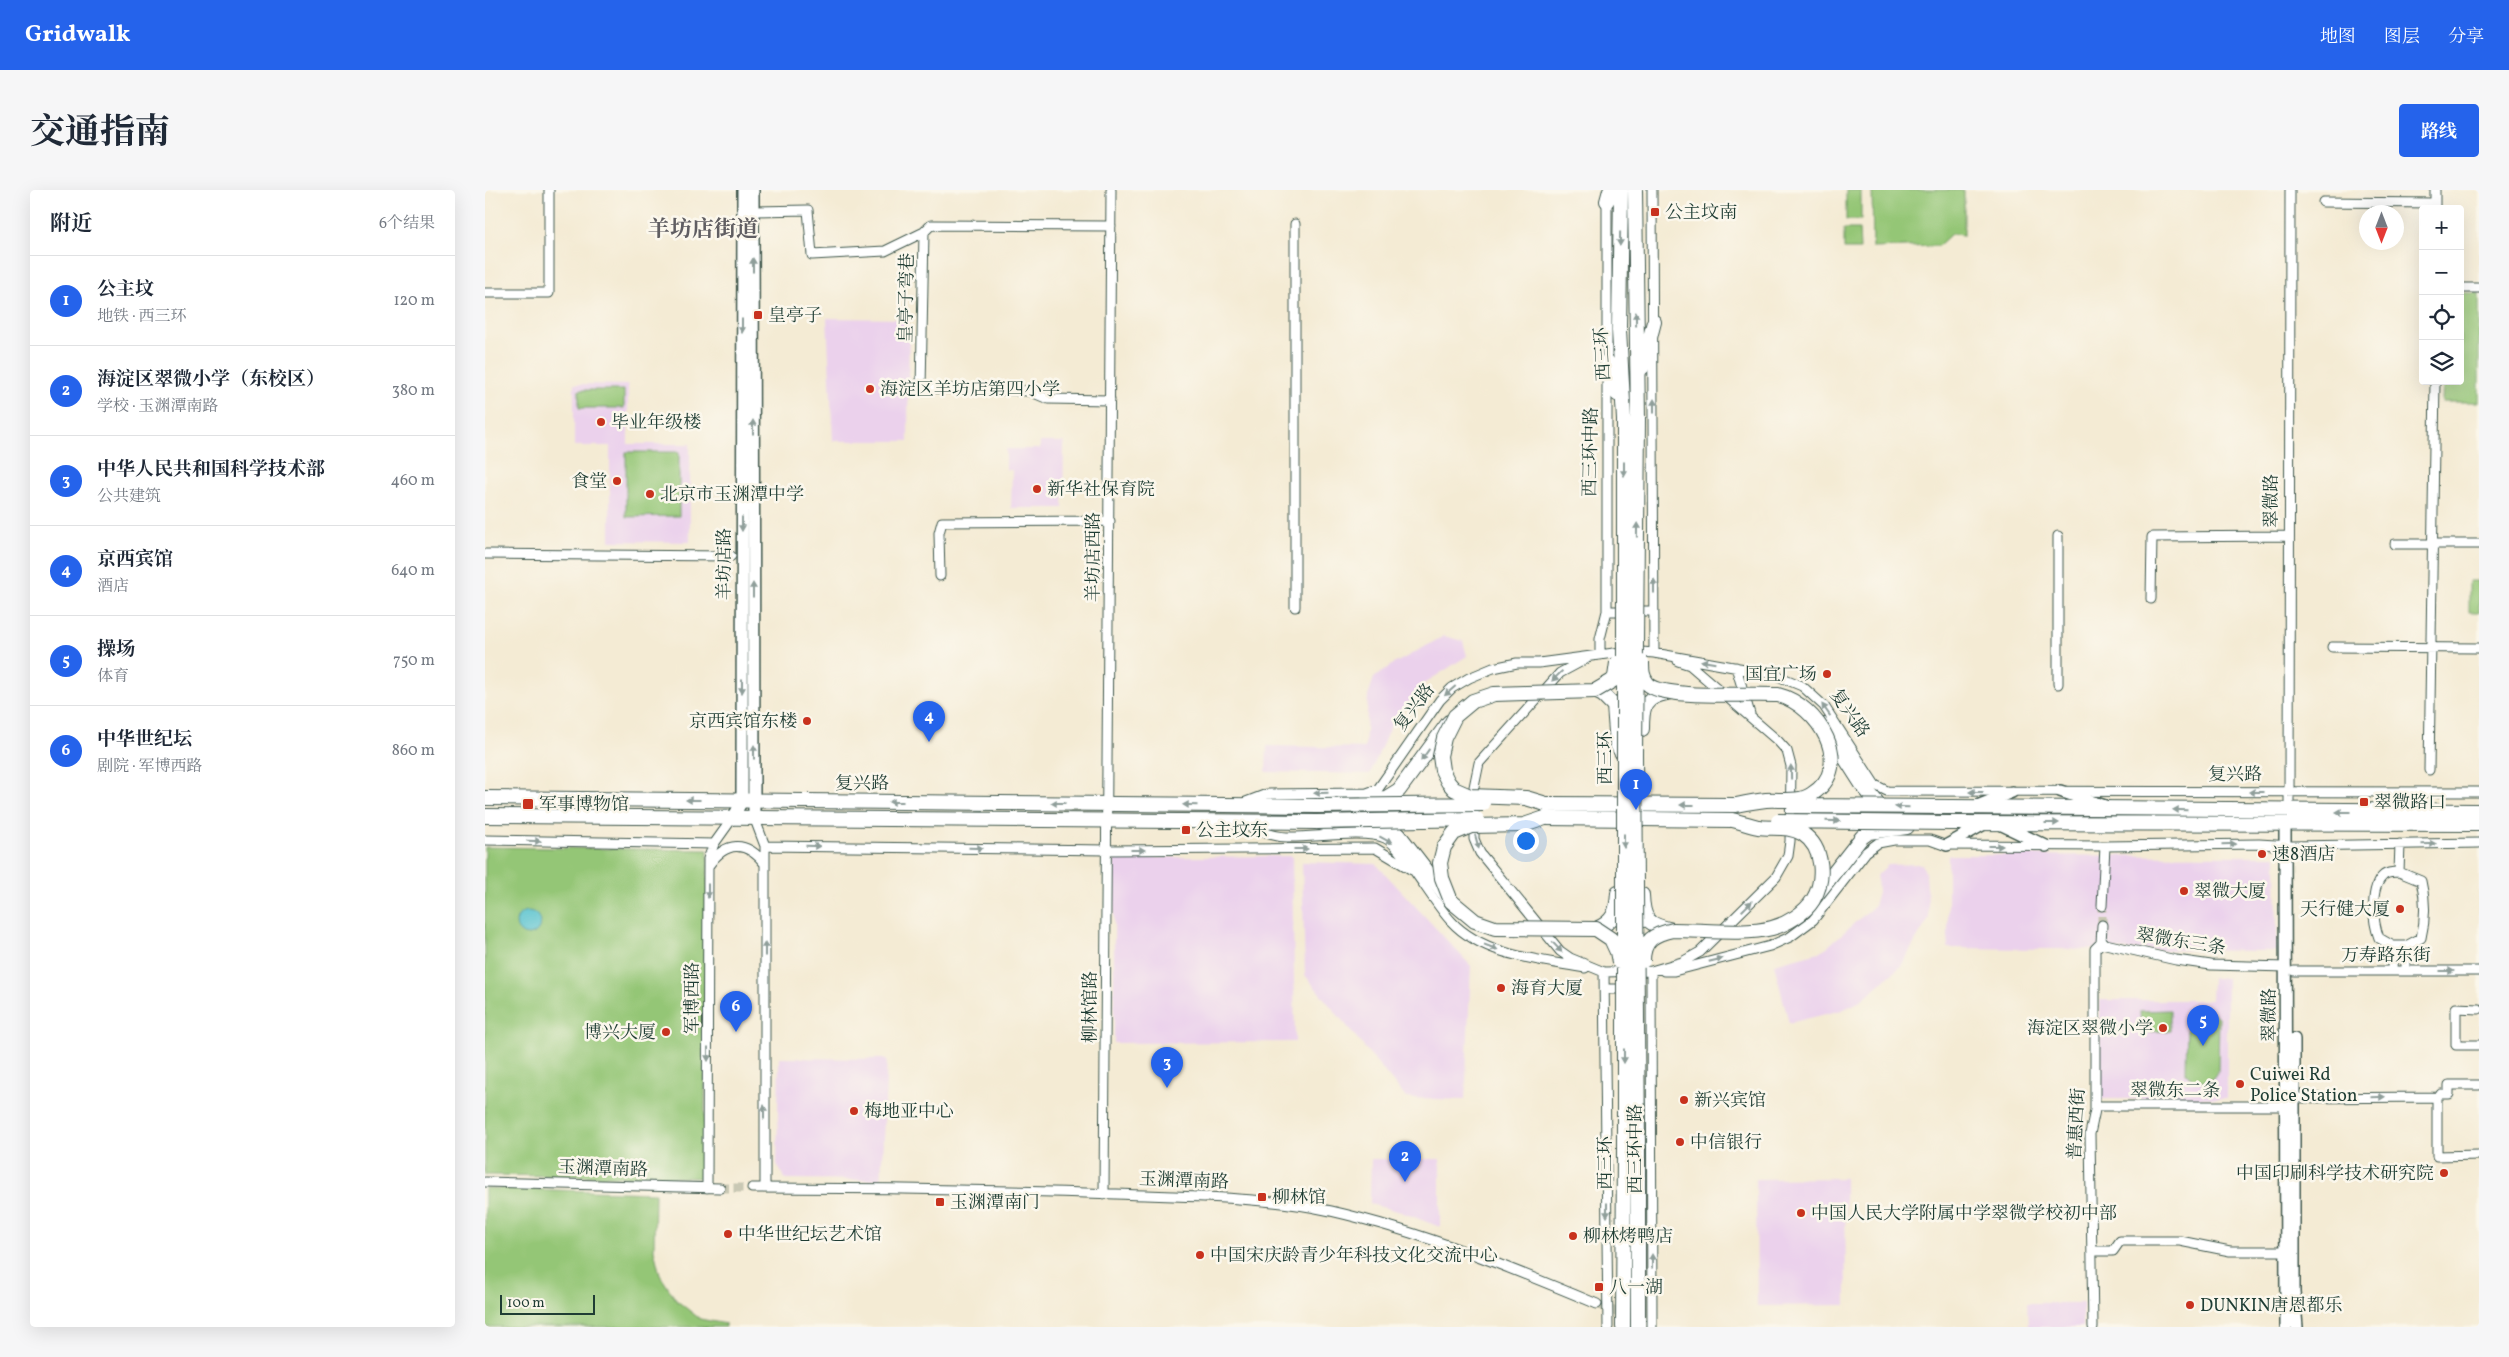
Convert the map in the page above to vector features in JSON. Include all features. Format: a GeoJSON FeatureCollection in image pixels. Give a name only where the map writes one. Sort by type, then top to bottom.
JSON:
{"type":"FeatureCollection","features":[{"type":"Feature","properties":{"kind":"highway","name":"西三环"},"geometry":{"type":"LineString","coordinates":[[1621,190],[1619,330],[1629,419],[1631,987],[1638,1150],[1638,1327]]}},
{"type":"Feature","properties":{"kind":"highway","name":"西三环"},"geometry":{"type":"LineString","coordinates":[[1629,419],[1638,383],[1635,190]]}},
{"type":"Feature","properties":{"kind":"highway"},"geometry":{"type":"LineString","coordinates":[[1638,383],[1654,322]]}},
{"type":"Feature","properties":{"kind":"highway"},"geometry":{"type":"LineString","coordinates":[[1607,361],[1629,419]]}},
{"type":"Feature","properties":{"kind":"highway"},"geometry":{"type":"LineString","coordinates":[[1595,692],[1607,685],[1615,676],[1617,659],[1629,646],[1642,660],[1644,678],[1656,689],[1667,693]]}},
{"type":"Feature","properties":{"kind":"highway"},"geometry":{"type":"LineString","coordinates":[[1318,806],[1338,801],[1386,798],[1395,795],[1442,730],[1473,701],[1494,694],[1595,692],[1603,695],[1615,706],[1617,745],[1629,755],[1642,736],[1642,714],[1645,705],[1651,698],[1667,693],[1777,695],[1793,700],[1827,728],[1863,786],[1880,806]]}},
{"type":"Feature","properties":{"kind":"highway"},"geometry":{"type":"LineString","coordinates":[[1736,805],[1765,800],[1799,799],[1811,795],[1823,785],[1829,772],[1831,754],[1825,736],[1813,715]]}},
{"type":"Feature","properties":{"kind":"highway"},"geometry":{"type":"LineString","coordinates":[[1455,716],[1444,738],[1440,756],[1442,770],[1447,782],[1454,789],[1470,796],[1526,798],[1546,804]]}},
{"type":"Feature","properties":{"kind":"highway","name":"复兴路"},"geometry":{"type":"LineString","coordinates":[[485,798],[1318,806],[1546,804],[2114,808],[2289,820],[2479,811]]}},
{"type":"Feature","properties":{"kind":"highway","name":"复兴路"},"geometry":{"type":"LineString","coordinates":[[485,816],[734,816],[1236,822],[1545,818],[1934,823],[2289,820],[2479,824]]}},
{"type":"Feature","properties":{"kind":"highway"},"geometry":{"type":"LineString","coordinates":[[1451,901],[1442,878],[1440,863],[1444,847],[1454,833],[1471,826],[1524,825],[1545,818]]}},
{"type":"Feature","properties":{"kind":"highway"},"geometry":{"type":"LineString","coordinates":[[1732,820],[1759,827],[1794,830],[1810,841],[1819,855],[1821,868],[1813,900]]}},
{"type":"Feature","properties":{"kind":"highway"},"geometry":{"type":"LineString","coordinates":[[1317,822],[1337,828],[1382,828],[1395,831],[1451,901],[1467,917],[1489,926],[1509,929],[1596,929],[1604,926],[1616,913],[1618,877],[1630,868],[1642,885],[1643,913],[1645,918],[1657,926],[1673,930]]}},
{"type":"Feature","properties":{"kind":"highway"},"geometry":{"type":"LineString","coordinates":[[1596,929],[1611,939],[1618,958],[1619,979],[1631,987],[1643,977],[1644,946],[1656,934],[1673,930],[1754,930],[1774,928],[1798,915],[1813,900],[1869,832],[1934,823]]}},
{"type":"Feature","properties":{"kind":"highway","name":"西三环"},"geometry":{"type":"LineString","coordinates":[[1623,1327],[1623,1149],[1631,987]]}},
{"type":"Feature","properties":{"kind":"main road","name":"羊坊店路"},"geometry":{"type":"LineString","coordinates":[[743,190],[748,801]]}},
{"type":"Feature","properties":{"kind":"main road","name":"羊坊店路"},"geometry":{"type":"LineString","coordinates":[[734,816],[748,801],[753,190]]}},
{"type":"Feature","properties":{"kind":"main road"},"geometry":{"type":"LineString","coordinates":[[2060,791],[2114,808]]}},
{"type":"Feature","properties":{"kind":"main road"},"geometry":{"type":"LineString","coordinates":[[1972,807],[2012,792]]}},
{"type":"Feature","properties":{"kind":"main road"},"geometry":{"type":"LineString","coordinates":[[748,801],[754,817]]}},
{"type":"Feature","properties":{"kind":"main road","name":"翠微路"},"geometry":{"type":"LineString","coordinates":[[2289,820],[2290,1102],[2294,1292],[2297,1327]]}},
{"type":"Feature","properties":{"kind":"main road"},"geometry":{"type":"LineString","coordinates":[[1947,845],[1991,823],[2046,846]]}},
{"type":"Feature","properties":{"kind":"main road","name":"翠微路"},"geometry":{"type":"LineString","coordinates":[[2286,1327],[2290,1102]]}},
{"type":"Feature","properties":{"kind":"street"},"geometry":{"type":"LineString","coordinates":[[485,293],[549,293],[549,190]]}},
{"type":"Feature","properties":{"kind":"street","name":"羊坊店西路"},"geometry":{"type":"LineString","coordinates":[[1107,820],[1111,190]]}},
{"type":"Feature","properties":{"kind":"street"},"geometry":{"type":"LineString","coordinates":[[1651,971],[1692,958],[1701,952],[1776,877],[1784,866],[1790,841],[1790,758],[1783,746],[1690,665],[1653,652],[1654,322],[1652,190]]}},
{"type":"Feature","properties":{"kind":"street","name":"翠微路"},"geometry":{"type":"LineString","coordinates":[[2289,820],[2290,190]]}},
{"type":"Feature","properties":{"kind":"street"},"geometry":{"type":"LineString","coordinates":[[2435,190],[2435,205]]}},
{"type":"Feature","properties":{"kind":"street","name":"西三环中路"},"geometry":{"type":"LineString","coordinates":[[1600,653],[1600,639],[1607,612],[1608,194]]}},
{"type":"Feature","properties":{"kind":"street"},"geometry":{"type":"LineString","coordinates":[[2323,202],[2419,205]]}},
{"type":"Feature","properties":{"kind":"street","name":"皇亭子弯巷"},"geometry":{"type":"LineString","coordinates":[[753,211],[809,210],[812,255],[885,250],[923,232],[921,388],[1029,391],[1048,399],[1111,400]]}},
{"type":"Feature","properties":{"kind":"street"},"geometry":{"type":"LineString","coordinates":[[1295,224],[1295,606]]}},
{"type":"Feature","properties":{"kind":"street"},"geometry":{"type":"LineString","coordinates":[[923,232],[931,225],[1111,226]]}},
{"type":"Feature","properties":{"kind":"street"},"geometry":{"type":"LineString","coordinates":[[2464,288],[2479,288]]}},
{"type":"Feature","properties":{"kind":"street"},"geometry":{"type":"LineString","coordinates":[[2429,770],[2435,385]]}},
{"type":"Feature","properties":{"kind":"street"},"geometry":{"type":"LineString","coordinates":[[940,576],[939,532],[942,522],[1110,521]]}},
{"type":"Feature","properties":{"kind":"street"},"geometry":{"type":"LineString","coordinates":[[2058,536],[2058,684]]}},
{"type":"Feature","properties":{"kind":"street"},"geometry":{"type":"LineString","coordinates":[[2151,599],[2152,537],[2288,536]]}},
{"type":"Feature","properties":{"kind":"street"},"geometry":{"type":"LineString","coordinates":[[2395,544],[2479,544]]}},
{"type":"Feature","properties":{"kind":"street"},"geometry":{"type":"LineString","coordinates":[[485,554],[731,556]]}},
{"type":"Feature","properties":{"kind":"street"},"geometry":{"type":"LineString","coordinates":[[1607,612],[1654,611]]}},
{"type":"Feature","properties":{"kind":"street"},"geometry":{"type":"LineString","coordinates":[[2332,647],[2479,648]]}},
{"type":"Feature","properties":{"kind":"street","name":"复兴路"},"geometry":{"type":"LineString","coordinates":[[1239,805],[1267,794],[1367,793],[1378,789],[1440,700],[1452,688],[1469,678],[1493,668],[1517,663],[1539,663],[1600,653],[1629,651],[1653,652],[1736,666],[1787,679],[1814,695],[1875,785],[1883,790],[1899,792],[2479,792]]}},
{"type":"Feature","properties":{"kind":"street"},"geometry":{"type":"LineString","coordinates":[[1600,653],[1560,673],[1482,759],[1475,780],[1474,839],[1484,858],[1560,951],[1570,958],[1605,972],[1683,969],[1761,949],[1790,937],[1813,920],[1867,852],[1878,842],[1930,840],[1947,845],[2046,846],[2479,843]]}},
{"type":"Feature","properties":{"kind":"street"},"geometry":{"type":"LineString","coordinates":[[1736,666],[1745,702],[1751,717]]}},
{"type":"Feature","properties":{"kind":"street","name":"军博西路"},"geometry":{"type":"LineString","coordinates":[[707,1188],[708,866],[709,854],[714,844],[734,816]]}},
{"type":"Feature","properties":{"kind":"street"},"geometry":{"type":"LineString","coordinates":[[754,817],[765,846],[765,1188]]}},
{"type":"Feature","properties":{"kind":"street","name":"柳林馆路"},"geometry":{"type":"LineString","coordinates":[[1104,1194],[1107,820]]}},
{"type":"Feature","properties":{"kind":"street","name":"复兴路"},"geometry":{"type":"LineString","coordinates":[[1236,822],[1263,832],[1286,837],[1379,836],[1392,842],[1450,921],[1481,942],[1519,955],[1605,972]]}},
{"type":"Feature","properties":{"kind":"street"},"geometry":{"type":"LineString","coordinates":[[485,840],[714,844]]}},
{"type":"Feature","properties":{"kind":"street"},"geometry":{"type":"LineString","coordinates":[[2399,844],[2399,872]]}},
{"type":"Feature","properties":{"kind":"street","name":"复兴路"},"geometry":{"type":"LineString","coordinates":[[765,846],[1107,850],[1375,848],[1412,870]]}},
{"type":"Feature","properties":{"kind":"street"},"geometry":{"type":"LineString","coordinates":[[2102,906],[2105,846]]}},
{"type":"Feature","properties":{"kind":"street"},"geometry":{"type":"LineString","coordinates":[[708,866],[716,855],[725,849],[733,847],[751,850],[765,864]]}},
{"type":"Feature","properties":{"kind":"street"},"geometry":{"type":"LineString","coordinates":[[2399,872],[2421,881],[2425,896],[2426,918],[2421,938],[2406,946],[2393,946],[2379,938],[2374,924],[2373,906],[2379,880],[2385,874],[2399,872]]}},
{"type":"Feature","properties":{"kind":"street","name":"普惠西街"},"geometry":{"type":"LineString","coordinates":[[2093,1327],[2093,1251],[2090,1232],[2090,1134],[2095,1106],[2095,949],[2101,943],[2102,925]]}},
{"type":"Feature","properties":{"kind":"street","name":"翠微东三条"},"geometry":{"type":"LineString","coordinates":[[2101,943],[2176,960],[2211,965],[2290,969]]}},
{"type":"Feature","properties":{"kind":"street"},"geometry":{"type":"LineString","coordinates":[[2392,970],[2393,946]]}},
{"type":"Feature","properties":{"kind":"street"},"geometry":{"type":"LineString","coordinates":[[2406,946],[2406,970]]}},
{"type":"Feature","properties":{"kind":"street","name":"万寿路东街"},"geometry":{"type":"LineString","coordinates":[[2290,969],[2479,971]]}},
{"type":"Feature","properties":{"kind":"street","name":"西三环中路"},"geometry":{"type":"LineString","coordinates":[[1651,971],[1651,1327]]}},
{"type":"Feature","properties":{"kind":"street","name":"西三环中路"},"geometry":{"type":"LineString","coordinates":[[1605,972],[1608,1327]]}},
{"type":"Feature","properties":{"kind":"street"},"geometry":{"type":"LineString","coordinates":[[1605,989],[1651,988]]}},
{"type":"Feature","properties":{"kind":"street"},"geometry":{"type":"LineString","coordinates":[[2479,1009],[2456,1008],[2456,1045],[2479,1045]]}},
{"type":"Feature","properties":{"kind":"street"},"geometry":{"type":"LineString","coordinates":[[1605,1021],[1651,1020]]}},
{"type":"Feature","properties":{"kind":"street"},"geometry":{"type":"LineString","coordinates":[[2441,1094],[2449,1094],[2449,1085],[2479,1085]]}},
{"type":"Feature","properties":{"kind":"street","name":"翠微东二条"},"geometry":{"type":"LineString","coordinates":[[2095,1106],[2437,1097],[2437,1156],[2479,1155]]}},
{"type":"Feature","properties":{"kind":"street","name":"玉渊潭南路"},"geometry":{"type":"LineString","coordinates":[[485,1182],[720,1188]]}},
{"type":"Feature","properties":{"kind":"street","name":"玉渊潭南路"},"geometry":{"type":"LineString","coordinates":[[752,1188],[1104,1194],[1242,1199],[1332,1212],[1378,1224],[1505,1265],[1597,1304]]}},
{"type":"Feature","properties":{"kind":"street"},"geometry":{"type":"LineString","coordinates":[[2093,1251],[2113,1251],[2120,1241],[2181,1241],[2230,1251],[2286,1251]]}},
{"type":"Feature","properties":{"kind":"shaded area","name":"海淀区羊坊店第四小学"},"geometry":{"type":"Polygon","coordinates":[[[827,318],[909,319],[908,441],[833,441],[827,318]]]}},
{"type":"Feature","properties":{"kind":"shaded area","name":"北京市玉渊潭中学"},"geometry":{"type":"Polygon","coordinates":[[[574,384],[628,385],[628,444],[690,444],[690,542],[610,541],[610,446],[574,446],[574,384]]]}},
{"type":"Feature","properties":{"kind":"shaded area","name":"新华社保育院"},"geometry":{"type":"Polygon","coordinates":[[[1040,442],[1064,442],[1063,508],[1011,508],[1012,470],[1006,470],[1006,449],[1040,449],[1040,442]]]}},
{"type":"Feature","properties":{"kind":"shaded area"},"geometry":{"type":"Polygon","coordinates":[[[1444,636],[1463,641],[1467,656],[1422,685],[1389,729],[1370,774],[1266,772],[1267,746],[1365,748],[1368,696],[1374,678],[1390,666],[1444,636]]]}},
{"type":"Feature","properties":{"kind":"shaded area","name":"翠微大厦"},"geometry":{"type":"Polygon","coordinates":[[[1948,855],[2276,856],[2277,951],[1948,948],[1948,855]]]}},
{"type":"Feature","properties":{"kind":"shaded area"},"geometry":{"type":"Polygon","coordinates":[[[1292,856],[1295,1042],[1114,1043],[1114,858],[1292,856]]]}},
{"type":"Feature","properties":{"kind":"shaded area"},"geometry":{"type":"Polygon","coordinates":[[[1302,862],[1376,864],[1471,966],[1465,1100],[1406,1098],[1305,975],[1302,862]]]}},
{"type":"Feature","properties":{"kind":"shaded area"},"geometry":{"type":"Polygon","coordinates":[[[1922,864],[1926,875],[1929,918],[1901,966],[1859,1002],[1842,1010],[1789,1023],[1774,964],[1819,952],[1827,947],[1874,906],[1878,892],[1877,875],[1888,865],[1922,864]]]}},
{"type":"Feature","properties":{"kind":"shaded area","name":"海淀区翠微小学"},"geometry":{"type":"Polygon","coordinates":[[[2212,978],[2227,978],[2227,1098],[2100,1099],[2100,1000],[2211,1000],[2212,978]]]}},
{"type":"Feature","properties":{"kind":"shaded area","name":"梅地亚中心"},"geometry":{"type":"Polygon","coordinates":[[[779,1058],[887,1059],[881,1180],[785,1179],[777,1164],[779,1058]]]}},
{"type":"Feature","properties":{"kind":"shaded area"},"geometry":{"type":"Polygon","coordinates":[[[1371,1159],[1440,1159],[1440,1227],[1401,1212],[1370,1204],[1371,1159]]]}},
{"type":"Feature","properties":{"kind":"shaded area","name":"中国人民大学附属中学翠微学校初中部"},"geometry":{"type":"Polygon","coordinates":[[[1845,1178],[1846,1305],[1757,1306],[1756,1179],[1845,1178]]]}},
{"type":"Feature","properties":{"kind":"shaded area"},"geometry":{"type":"Polygon","coordinates":[[[2027,1303],[2083,1303],[2083,1327],[2028,1327],[2027,1303]]]}},
{"type":"Feature","properties":{"kind":"green space"},"geometry":{"type":"Polygon","coordinates":[[[1846,190],[1861,190],[1861,220],[1846,220],[1846,190]]]}},
{"type":"Feature","properties":{"kind":"green space"},"geometry":{"type":"Polygon","coordinates":[[[1872,190],[1964,190],[1964,235],[1951,234],[1938,246],[1873,248],[1872,190]]]}},
{"type":"Feature","properties":{"kind":"green space"},"geometry":{"type":"Polygon","coordinates":[[[1844,229],[1859,229],[1860,249],[1844,249],[1844,229]]]}},
{"type":"Feature","properties":{"kind":"green space"},"geometry":{"type":"Polygon","coordinates":[[[2464,293],[2479,293],[2479,402],[2442,402],[2443,385],[2464,385],[2464,293]]]}},
{"type":"Feature","properties":{"kind":"green space"},"geometry":{"type":"Polygon","coordinates":[[[579,390],[624,390],[624,408],[579,408],[579,390]]]}},
{"type":"Feature","properties":{"kind":"green space"},"geometry":{"type":"Polygon","coordinates":[[[626,452],[679,452],[679,516],[626,517],[626,452]]]}},
{"type":"Feature","properties":{"kind":"green space"},"geometry":{"type":"Polygon","coordinates":[[[2469,581],[2479,581],[2479,612],[2469,612],[2469,581]]]}},
{"type":"Feature","properties":{"kind":"green space"},"geometry":{"type":"Polygon","coordinates":[[[485,847],[708,850],[704,1178],[485,1175],[485,847]]]}},
{"type":"Feature","properties":{"kind":"green space"},"geometry":{"type":"Polygon","coordinates":[[[2203,1008],[2211,1011],[2219,1018],[2218,1071],[2213,1078],[2195,1081],[2186,1073],[2187,1021],[2192,1012],[2203,1008]]]}},
{"type":"Feature","properties":{"kind":"green space"},"geometry":{"type":"Polygon","coordinates":[[[2170,1010],[2170,1031],[2141,1032],[2140,1011],[2170,1010]]]}},
{"type":"Feature","properties":{"kind":"green space"},"geometry":{"type":"Polygon","coordinates":[[[485,1188],[655,1193],[654,1250],[660,1275],[676,1300],[700,1319],[726,1324],[726,1327],[485,1327],[485,1188]]]}},
{"type":"Feature","properties":{"kind":"water"},"geometry":{"type":"Polygon","coordinates":[[[528,911],[533,912],[539,918],[539,928],[533,934],[528,935],[523,934],[517,928],[516,923],[517,918],[523,912],[528,911]]]}},
{"type":"Feature","properties":{"kind":"tunnel"},"geometry":{"type":"LineString","coordinates":[[2102,906],[2102,925]]}},
{"type":"Feature","properties":{"kind":"tunnel"},"geometry":{"type":"LineString","coordinates":[[720,1188],[752,1188]]}},
{"type":"Feature","properties":{"kind":"tunnel"},"geometry":{"type":"LineString","coordinates":[[1597,1304],[1652,1327]]}},
{"type":"Feature","properties":{"kind":"place","name":"公主坟南"},"geometry":{"type":"Point","coordinates":[1655,212]}},
{"type":"Feature","properties":{"kind":"place","name":"皇亭子"},"geometry":{"type":"Point","coordinates":[758,315]}},
{"type":"Feature","properties":{"kind":"place","name":"海淀区羊坊店第四小学"},"geometry":{"type":"Point","coordinates":[870,389]}},
{"type":"Feature","properties":{"kind":"place","name":"毕业年级楼"},"geometry":{"type":"Point","coordinates":[601,422]}},
{"type":"Feature","properties":{"kind":"place","name":"食堂"},"geometry":{"type":"Point","coordinates":[617,481]}},
{"type":"Feature","properties":{"kind":"place","name":"新华社保育院"},"geometry":{"type":"Point","coordinates":[1037,489]}},
{"type":"Feature","properties":{"kind":"place","name":"北京市玉渊潭中学"},"geometry":{"type":"Point","coordinates":[650,494]}},
{"type":"Feature","properties":{"kind":"place","name":"国宜广场"},"geometry":{"type":"Point","coordinates":[1827,674]}},
{"type":"Feature","properties":{"kind":"place","name":"京西宾馆东楼"},"geometry":{"type":"Point","coordinates":[807,721]}},
{"type":"Feature","properties":{"kind":"place","name":"京西宾馆"},"geometry":{"type":"Point","coordinates":[929,742]}},
{"type":"Feature","properties":{"kind":"place","name":"翠微路口"},"geometry":{"type":"Point","coordinates":[2364,802]}},
{"type":"Feature","properties":{"kind":"place","name":"军事博物馆"},"geometry":{"type":"Point","coordinates":[528,804]}},
{"type":"Feature","properties":{"kind":"place","name":"公主坟"},"geometry":{"type":"Point","coordinates":[1636,810]}},
{"type":"Feature","properties":{"kind":"place","name":"公主坟东"},"geometry":{"type":"Point","coordinates":[1186,830]}},
{"type":"Feature","properties":{"kind":"place","name":"速8酒店"},"geometry":{"type":"Point","coordinates":[2262,854]}},
{"type":"Feature","properties":{"kind":"place","name":"翠微大厦"},"geometry":{"type":"Point","coordinates":[2184,891]}},
{"type":"Feature","properties":{"kind":"place","name":"天行健大厦"},"geometry":{"type":"Point","coordinates":[2400,909]}},
{"type":"Feature","properties":{"kind":"place","name":"海育大厦"},"geometry":{"type":"Point","coordinates":[1501,988]}},
{"type":"Feature","properties":{"kind":"place","name":"海淀区翠微小学"},"geometry":{"type":"Point","coordinates":[2163,1028]}},
{"type":"Feature","properties":{"kind":"place","name":"博兴大厦"},"geometry":{"type":"Point","coordinates":[666,1032]}},
{"type":"Feature","properties":{"kind":"place","name":"中华世纪坛"},"geometry":{"type":"Point","coordinates":[736,1032]}},
{"type":"Feature","properties":{"kind":"place","name":"操场"},"geometry":{"type":"Point","coordinates":[2203,1046]}},
{"type":"Feature","properties":{"kind":"place","name":"Cuiwei Rd Police Station"},"geometry":{"type":"Point","coordinates":[2240,1084]}},
{"type":"Feature","properties":{"kind":"place","name":"中华人民共和国科学技术部"},"geometry":{"type":"Point","coordinates":[1167,1088]}},
{"type":"Feature","properties":{"kind":"place","name":"新兴宾馆"},"geometry":{"type":"Point","coordinates":[1684,1100]}},
{"type":"Feature","properties":{"kind":"place","name":"梅地亚中心"},"geometry":{"type":"Point","coordinates":[854,1111]}},
{"type":"Feature","properties":{"kind":"place","name":"中信银行"},"geometry":{"type":"Point","coordinates":[1680,1142]}},
{"type":"Feature","properties":{"kind":"place","name":"中国印刷科学技术研究院"},"geometry":{"type":"Point","coordinates":[2444,1173]}},
{"type":"Feature","properties":{"kind":"place","name":"海淀区翠微小学（东校区）"},"geometry":{"type":"Point","coordinates":[1405,1182]}},
{"type":"Feature","properties":{"kind":"place","name":"柳林馆"},"geometry":{"type":"Point","coordinates":[1262,1197]}},
{"type":"Feature","properties":{"kind":"place","name":"玉渊潭南门"},"geometry":{"type":"Point","coordinates":[940,1202]}},
{"type":"Feature","properties":{"kind":"place","name":"中国人民大学附属中学翠微学校初中部"},"geometry":{"type":"Point","coordinates":[1801,1213]}},
{"type":"Feature","properties":{"kind":"place","name":"中华世纪坛艺术馆"},"geometry":{"type":"Point","coordinates":[728,1234]}},
{"type":"Feature","properties":{"kind":"place","name":"柳林烤鸭店"},"geometry":{"type":"Point","coordinates":[1573,1236]}},
{"type":"Feature","properties":{"kind":"place","name":"中国宋庆龄青少年科技文化交流中心"},"geometry":{"type":"Point","coordinates":[1200,1255]}},
{"type":"Feature","properties":{"kind":"place","name":"八一湖"},"geometry":{"type":"Point","coordinates":[1599,1287]}},
{"type":"Feature","properties":{"kind":"place","name":"DUNKIN唐恩都乐"},"geometry":{"type":"Point","coordinates":[2190,1305]}},
{"type":"Feature","properties":{"kind":"district","name":"羊坊店街道"},"geometry":{"type":"Point","coordinates":[703,228]}}]}
